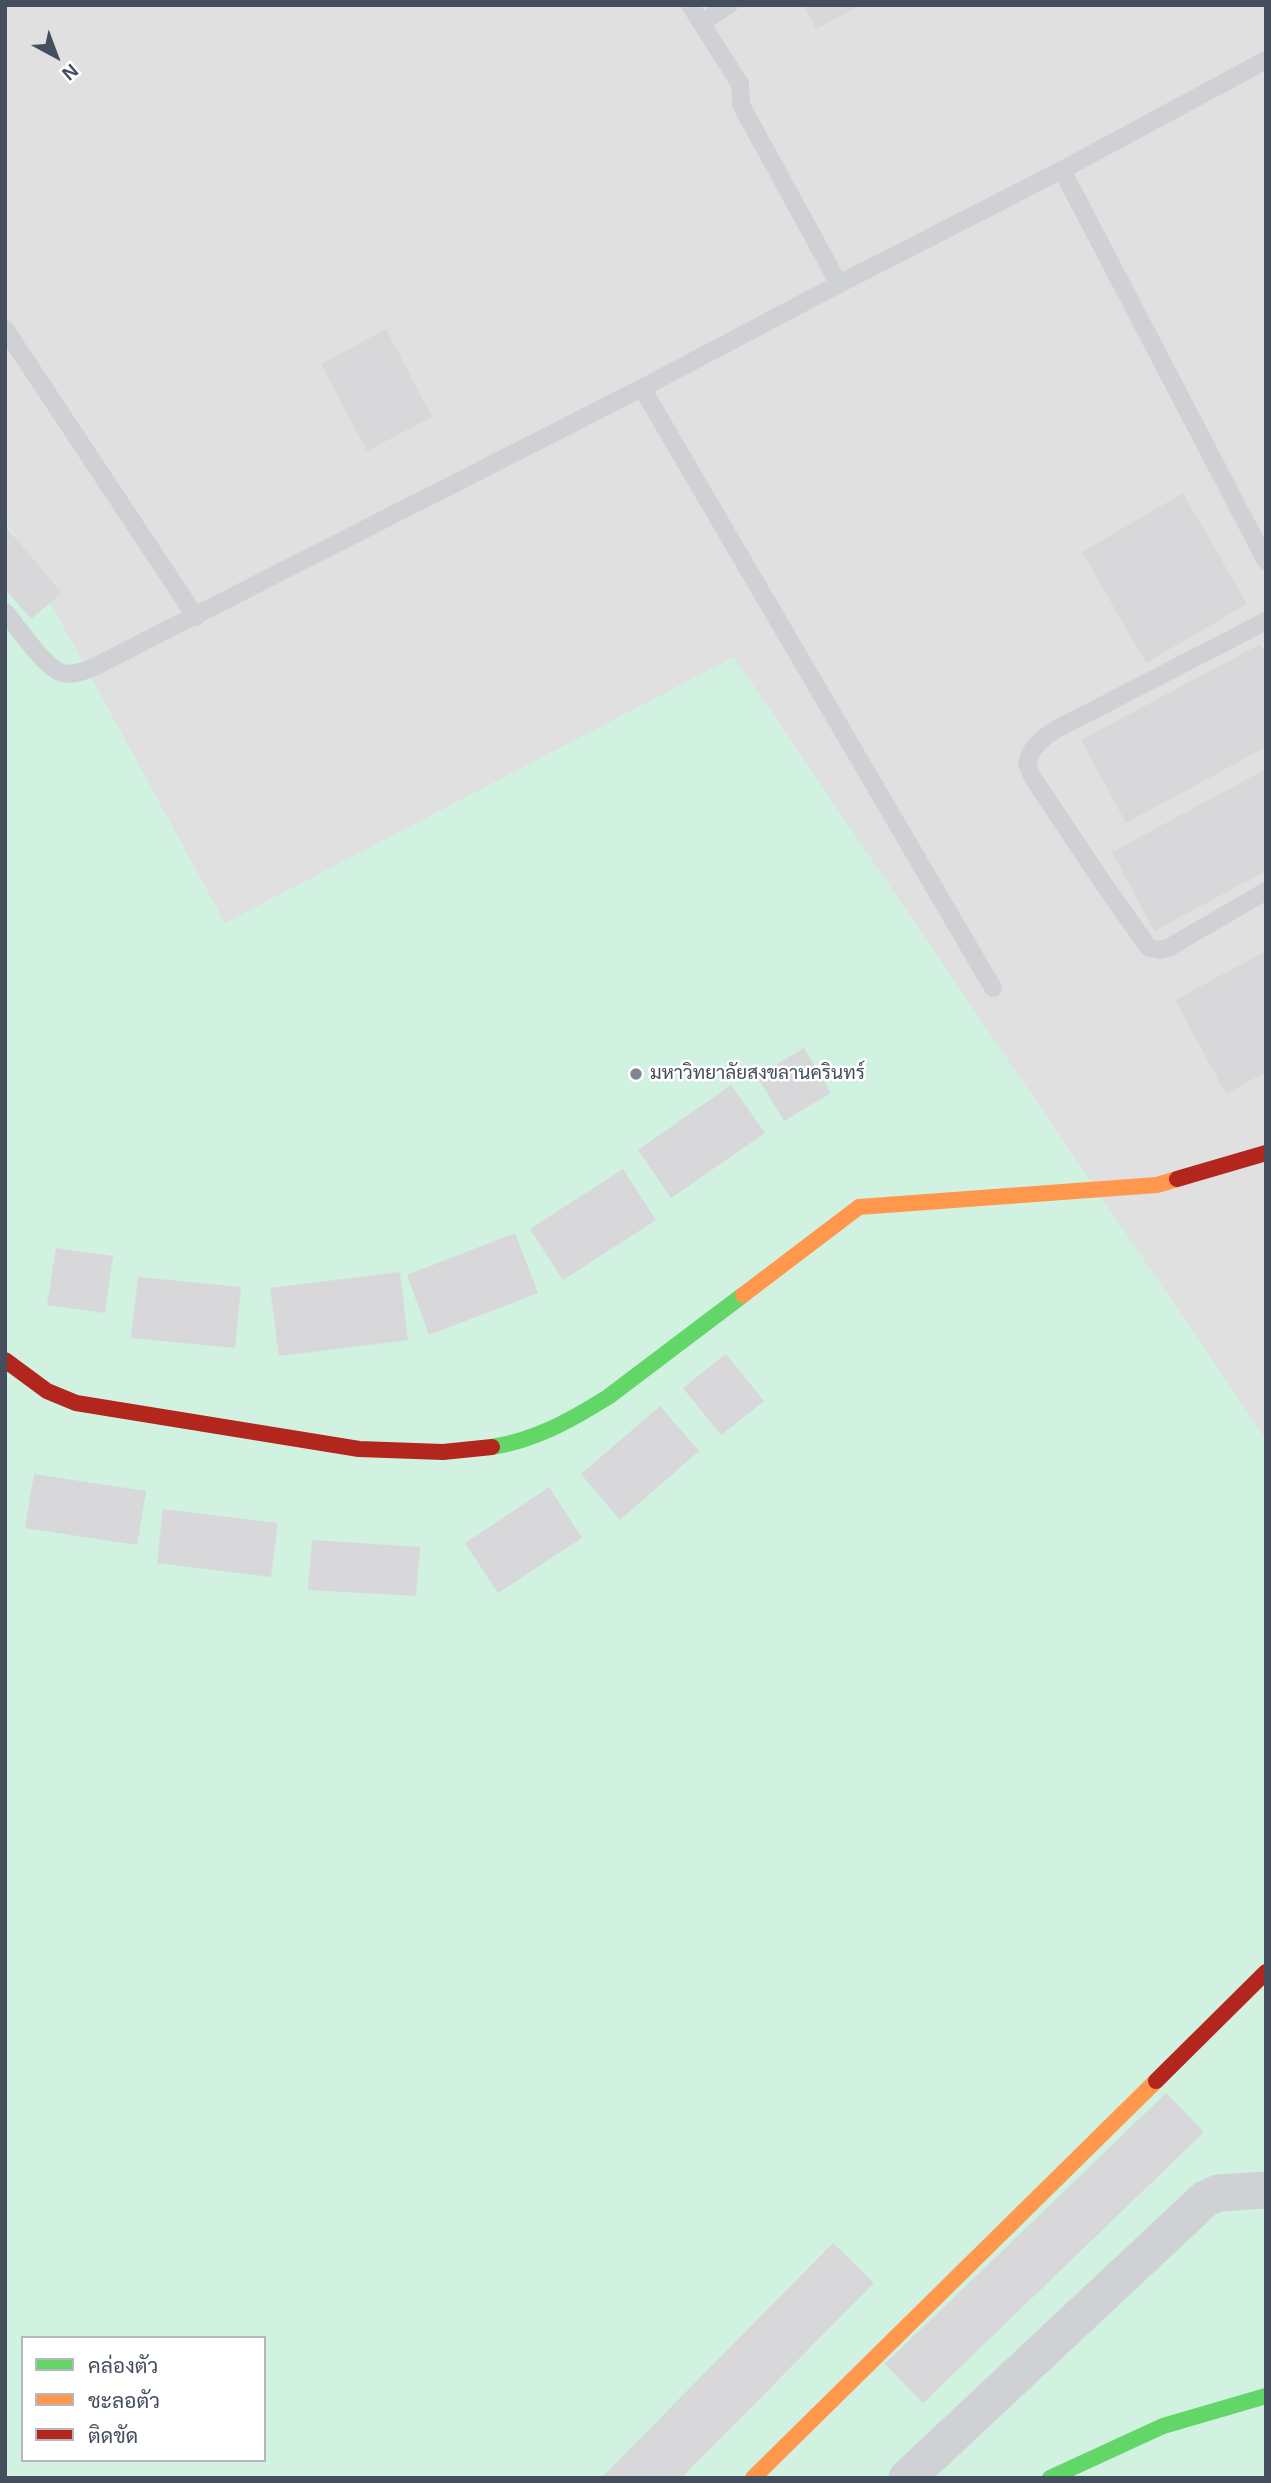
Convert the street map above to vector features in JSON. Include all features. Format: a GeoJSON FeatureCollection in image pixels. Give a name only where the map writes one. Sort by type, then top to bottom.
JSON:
{"type":"FeatureCollection","features":[{"type":"Feature","properties":{"kind":"street"},"geometry":{"type":"LineString","coordinates":[[5,1360],[47,1391],[76,1403],[359,1449],[403,1452],[485,1450],[528,1439],[569,1421],[608,1397],[859,1206],[1157,1185],[1266,1153]]}},
{"type":"Feature","properties":{"kind":"street"},"geometry":{"type":"LineString","coordinates":[[753,2478],[1266,1972]]}},
{"type":"Feature","properties":{"kind":"street"},"geometry":{"type":"LineString","coordinates":[[907,2478],[1205,2199],[1219,2193],[1266,2190]]}},
{"type":"Feature","properties":{"kind":"street"},"geometry":{"type":"LineString","coordinates":[[1050,2478],[1163,2426],[1266,2396]]}},
{"type":"Feature","properties":{"kind":"lane"},"geometry":{"type":"LineString","coordinates":[[690,5],[740,84],[741,105],[839,284]]}},
{"type":"Feature","properties":{"kind":"lane"},"geometry":{"type":"LineString","coordinates":[[701,23],[729,5]]}},
{"type":"Feature","properties":{"kind":"lane"},"geometry":{"type":"LineString","coordinates":[[5,611],[44,659],[58,671],[65,674],[96,666],[642,388],[1062,170],[1266,60]]}},
{"type":"Feature","properties":{"kind":"lane"},"geometry":{"type":"LineString","coordinates":[[1062,170],[1266,561]]}},
{"type":"Feature","properties":{"kind":"lane"},"geometry":{"type":"LineString","coordinates":[[5,329],[196,617]]}},
{"type":"Feature","properties":{"kind":"lane"},"geometry":{"type":"LineString","coordinates":[[642,388],[993,988]]}},
{"type":"Feature","properties":{"kind":"lane"},"geometry":{"type":"LineString","coordinates":[[1266,621],[1055,730],[1030,752],[1027,764],[1033,778],[1149,948],[1168,948],[1266,891]]}},
{"type":"Feature","properties":{"kind":"shaded area","name":"มหาวิทยาลัยสงขลานครินทร์"},"geometry":{"type":"Polygon","coordinates":[[[5,5],[1266,5],[1266,2478],[266,2338],[5,2161],[5,5]]]}},
{"type":"Feature","properties":{"kind":"green space","name":"มหาวิทยาลัยสงขลานครินทร์"},"geometry":{"type":"Polygon","coordinates":[[[5,519],[225,923],[734,657],[1266,1439],[1266,2478],[5,2478],[5,519]]]}},
{"type":"Feature","properties":{"kind":"building"},"geometry":{"type":"Polygon","coordinates":[[[804,5],[861,5],[816,29],[804,5]]]}},
{"type":"Feature","properties":{"kind":"building"},"geometry":{"type":"Polygon","coordinates":[[[386,329],[432,417],[367,451],[321,364],[386,329]]]}},
{"type":"Feature","properties":{"kind":"building"},"geometry":{"type":"Polygon","coordinates":[[[1183,493],[1247,604],[1146,663],[1082,552],[1183,493]]]}},
{"type":"Feature","properties":{"kind":"building"},"geometry":{"type":"Polygon","coordinates":[[[5,526],[62,593],[31,619],[5,589],[5,526]]]}},
{"type":"Feature","properties":{"kind":"building"},"geometry":{"type":"Polygon","coordinates":[[[1260,644],[1266,655],[1266,747],[1126,823],[1081,740],[1260,644]]]}},
{"type":"Feature","properties":{"kind":"building"},"geometry":{"type":"Polygon","coordinates":[[[1266,769],[1266,871],[1154,931],[1112,852],[1266,769]]]}},
{"type":"Feature","properties":{"kind":"building"},"geometry":{"type":"Polygon","coordinates":[[[1266,951],[1266,1072],[1226,1094],[1175,1000],[1266,951]]]}},
{"type":"Feature","properties":{"kind":"building"},"geometry":{"type":"Polygon","coordinates":[[[804,1048],[831,1093],[784,1121],[757,1076],[804,1048]]]}},
{"type":"Feature","properties":{"kind":"building"},"geometry":{"type":"Polygon","coordinates":[[[731,1085],[765,1133],[671,1198],[638,1150],[731,1085]]]}},
{"type":"Feature","properties":{"kind":"building"},"geometry":{"type":"Polygon","coordinates":[[[623,1169],[656,1220],[563,1280],[530,1229],[623,1169]]]}},
{"type":"Feature","properties":{"kind":"building"},"geometry":{"type":"Polygon","coordinates":[[[515,1233],[538,1293],[429,1335],[407,1275],[515,1233]]]}},
{"type":"Feature","properties":{"kind":"building"},"geometry":{"type":"Polygon","coordinates":[[[56,1248],[113,1256],[105,1313],[47,1305],[56,1248]]]}},
{"type":"Feature","properties":{"kind":"building"},"geometry":{"type":"Polygon","coordinates":[[[400,1272],[408,1340],[279,1356],[270,1288],[400,1272]]]}},
{"type":"Feature","properties":{"kind":"building"},"geometry":{"type":"Polygon","coordinates":[[[138,1277],[241,1287],[235,1348],[131,1338],[138,1277]]]}},
{"type":"Feature","properties":{"kind":"building"},"geometry":{"type":"Polygon","coordinates":[[[726,1354],[764,1401],[721,1435],[683,1388],[726,1354]]]}},
{"type":"Feature","properties":{"kind":"building"},"geometry":{"type":"Polygon","coordinates":[[[660,1406],[699,1451],[620,1520],[581,1474],[660,1406]]]}},
{"type":"Feature","properties":{"kind":"building"},"geometry":{"type":"Polygon","coordinates":[[[34,1474],[146,1491],[137,1545],[25,1528],[34,1474]]]}},
{"type":"Feature","properties":{"kind":"building"},"geometry":{"type":"Polygon","coordinates":[[[549,1487],[582,1538],[498,1593],[465,1543],[549,1487]]]}},
{"type":"Feature","properties":{"kind":"building"},"geometry":{"type":"Polygon","coordinates":[[[163,1509],[278,1523],[271,1577],[157,1563],[163,1509]]]}},
{"type":"Feature","properties":{"kind":"building"},"geometry":{"type":"Polygon","coordinates":[[[312,1540],[420,1547],[416,1596],[308,1590],[312,1540]]]}},
{"type":"Feature","properties":{"kind":"building"},"geometry":{"type":"Polygon","coordinates":[[[1166,2093],[1204,2132],[923,2403],[885,2364],[1166,2093]]]}},
{"type":"Feature","properties":{"kind":"building"},"geometry":{"type":"Polygon","coordinates":[[[833,2243],[874,2283],[681,2478],[601,2478],[833,2243]]]}},
{"type":"Feature","properties":{"kind":"traffic: fast"},"geometry":{"type":"LineString","coordinates":[[492,1447],[538,1434],[608,1397],[743,1295]]}},
{"type":"Feature","properties":{"kind":"traffic: fast"},"geometry":{"type":"LineString","coordinates":[[1050,2478],[1163,2426],[1266,2396]]}},
{"type":"Feature","properties":{"kind":"traffic: slow"},"geometry":{"type":"LineString","coordinates":[[743,1295],[859,1207],[1157,1185],[1177,1179]]}},
{"type":"Feature","properties":{"kind":"traffic: slow"},"geometry":{"type":"LineString","coordinates":[[753,2478],[1156,2081]]}},
{"type":"Feature","properties":{"kind":"traffic: jam"},"geometry":{"type":"LineString","coordinates":[[1177,1179],[1266,1153]]}},
{"type":"Feature","properties":{"kind":"traffic: jam"},"geometry":{"type":"LineString","coordinates":[[5,1360],[47,1391],[76,1403],[359,1449],[443,1452],[492,1447]]}},
{"type":"Feature","properties":{"kind":"traffic: jam"},"geometry":{"type":"LineString","coordinates":[[1156,2081],[1266,1972]]}},
{"type":"Feature","properties":{"kind":"place","name":"มหาวิทยาลัยสงขลานครินทร์"},"geometry":{"type":"Point","coordinates":[636,1074]}}]}
